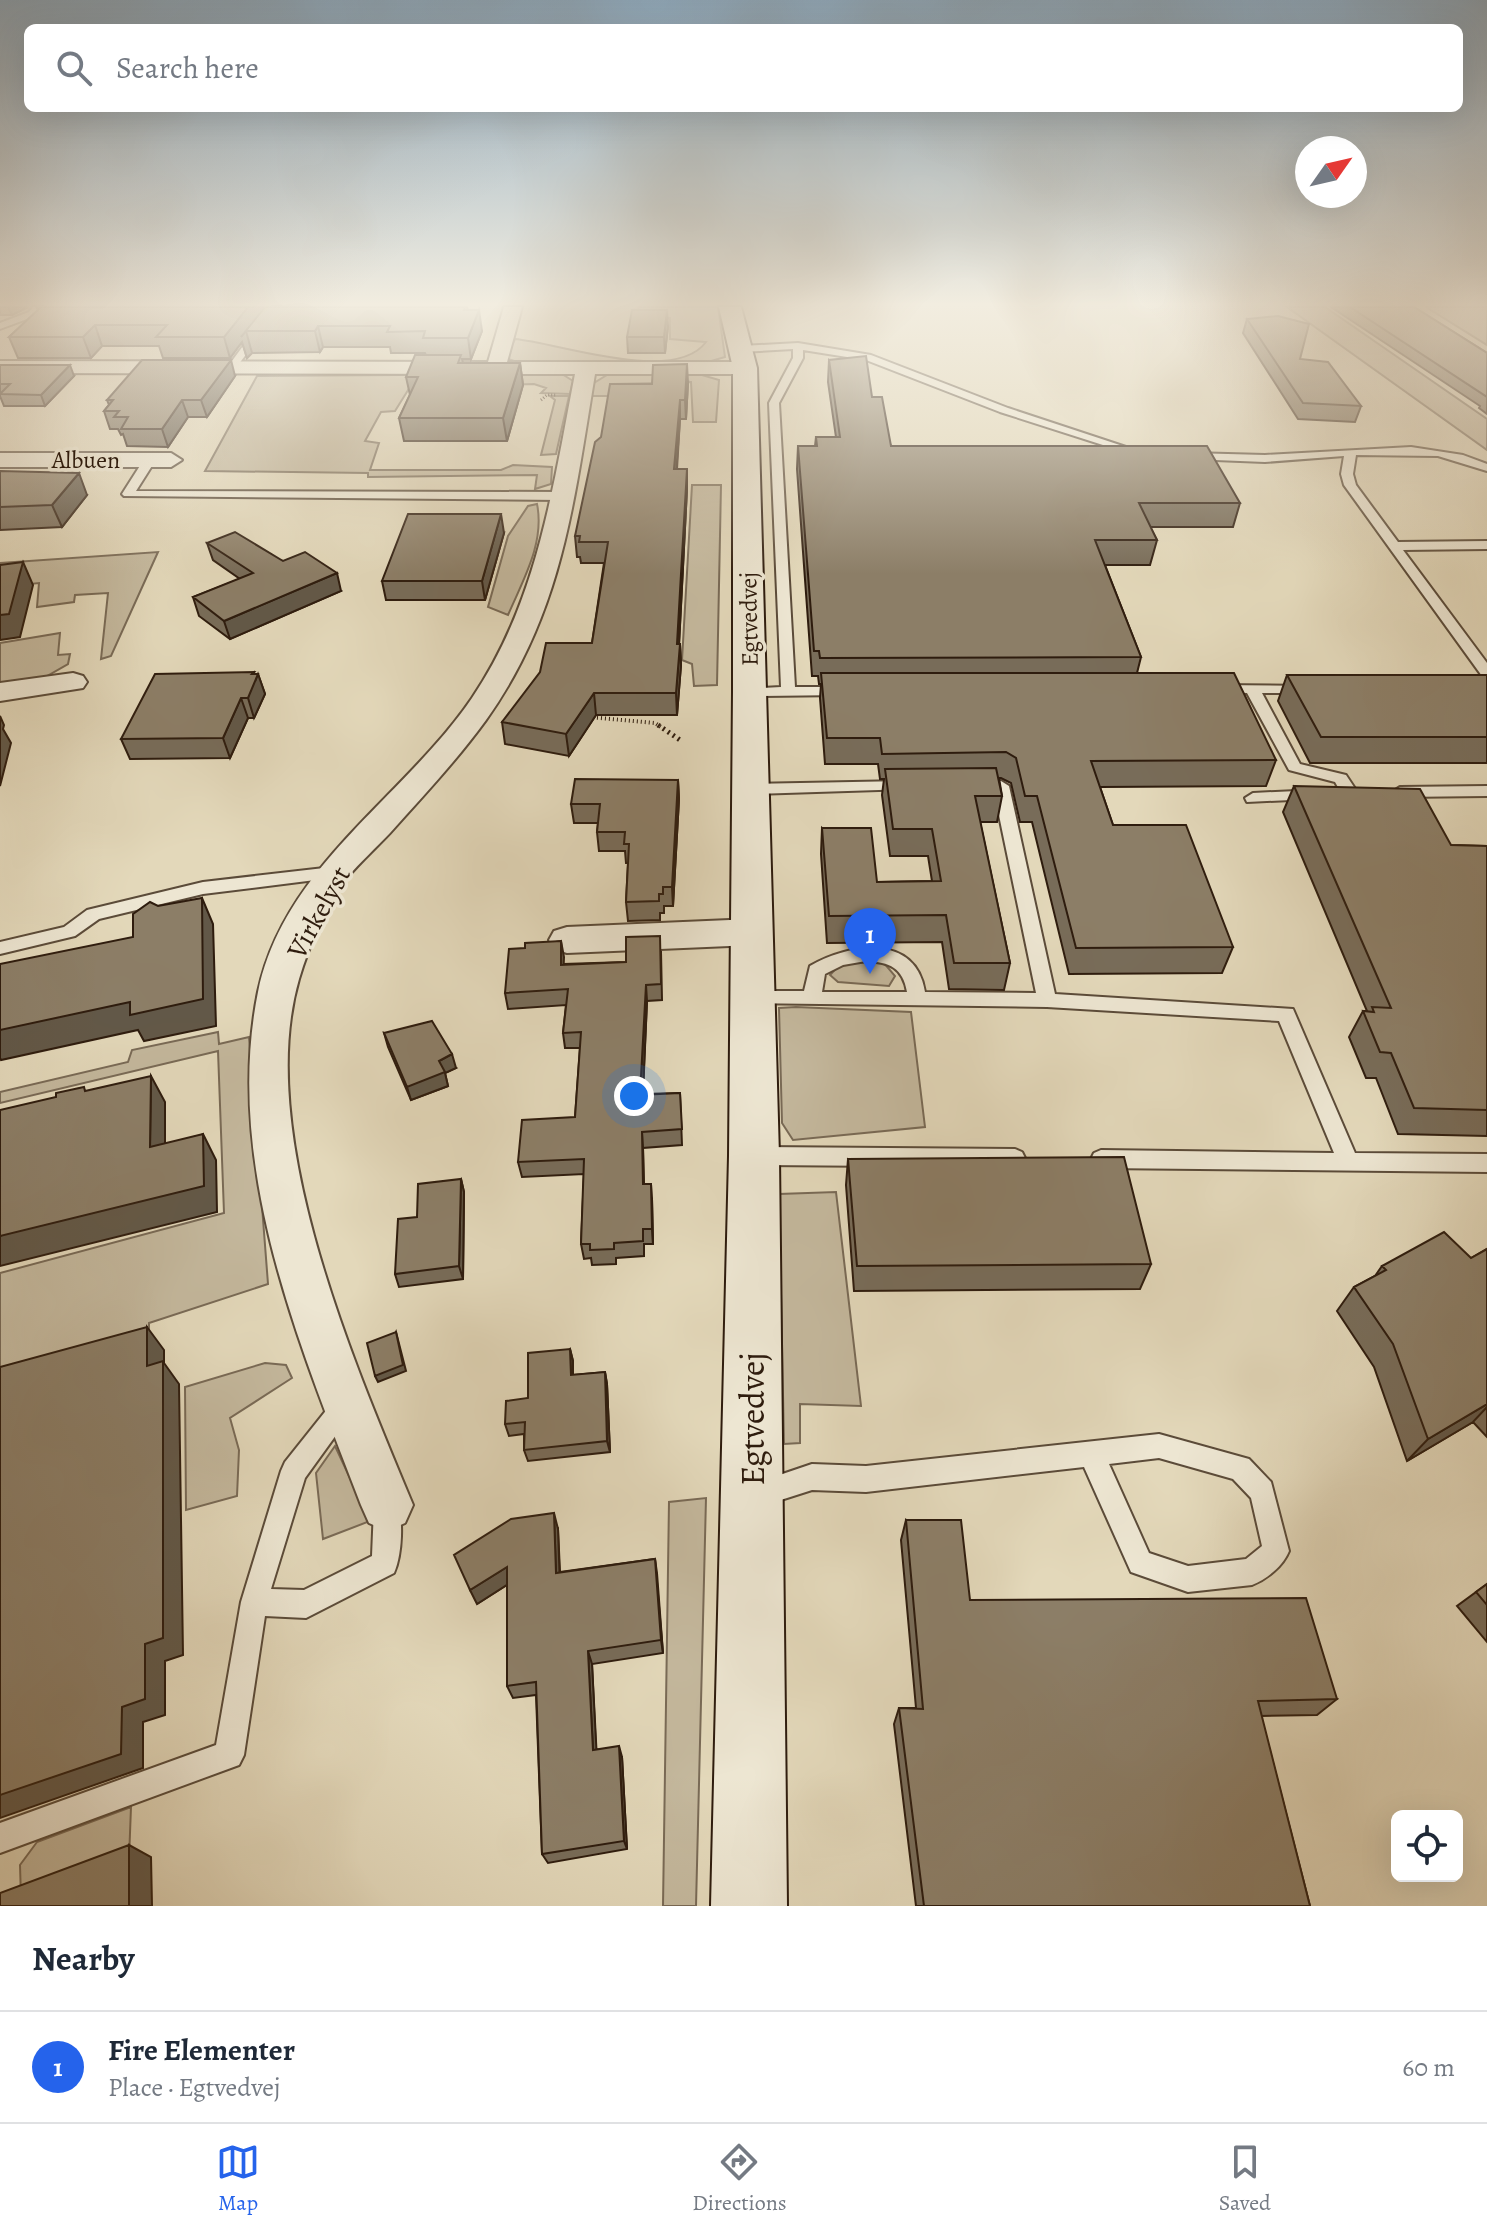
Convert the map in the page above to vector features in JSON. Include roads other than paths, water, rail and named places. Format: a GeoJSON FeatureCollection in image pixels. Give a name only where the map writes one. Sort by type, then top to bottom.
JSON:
{"type":"FeatureCollection","features":[{"type":"Feature","properties":{"kind":"street","name":"Virkelyst"},"geometry":{"type":"LineString","coordinates":[[387,1505],[347,1403],[293,1239],[273,1129],[269,1061],[278,991],[300,934],[333,873],[426,774],[487,696],[519,640],[536,600],[562,496],[581,396]]}},
{"type":"Feature","properties":{"kind":"street","name":"Egtvedvej"},"geometry":{"type":"LineString","coordinates":[[748,396],[763,504],[770,692],[751,789],[754,1156],[749,1906]]}},
{"type":"Feature","properties":{"kind":"street","name":"Albuen"},"geometry":{"type":"LineString","coordinates":[[0,460],[160,460]]}},
{"type":"Feature","properties":{"kind":"street"},"geometry":{"type":"LineString","coordinates":[[0,692],[73,682]]}},
{"type":"Feature","properties":{"kind":"street"},"geometry":{"type":"LineString","coordinates":[[567,940],[753,932]]}},
{"type":"Feature","properties":{"kind":"lane"},"geometry":{"type":"LineString","coordinates":[[763,504],[774,403],[778,396]]}},
{"type":"Feature","properties":{"kind":"lane"},"geometry":{"type":"LineString","coordinates":[[957,404],[969,396],[1063,431],[1123,450],[1138,451]]}},
{"type":"Feature","properties":{"kind":"lane"},"geometry":{"type":"LineString","coordinates":[[1180,455],[1273,458],[1374,450],[1456,456],[1487,468]]}},
{"type":"Feature","properties":{"kind":"lane"},"geometry":{"type":"LineString","coordinates":[[1350,452],[1347,474],[1350,485],[1487,673]]}},
{"type":"Feature","properties":{"kind":"lane"},"geometry":{"type":"LineString","coordinates":[[160,460],[128,494],[562,496]]}},
{"type":"Feature","properties":{"kind":"lane"},"geometry":{"type":"LineString","coordinates":[[1394,546],[1487,545]]}},
{"type":"Feature","properties":{"kind":"lane"},"geometry":{"type":"LineString","coordinates":[[1206,689],[1314,689]]}},
{"type":"Feature","properties":{"kind":"lane"},"geometry":{"type":"LineString","coordinates":[[1252,689],[1294,767],[1340,778],[1365,792]]}},
{"type":"Feature","properties":{"kind":"lane"},"geometry":{"type":"LineString","coordinates":[[770,692],[852,691]]}},
{"type":"Feature","properties":{"kind":"lane"},"geometry":{"type":"LineString","coordinates":[[751,789],[923,786]]}},
{"type":"Feature","properties":{"kind":"lane"},"geometry":{"type":"LineString","coordinates":[[954,786],[1001,786],[1047,1000]]}},
{"type":"Feature","properties":{"kind":"lane"},"geometry":{"type":"LineString","coordinates":[[1253,798],[1365,792],[1487,791]]}},
{"type":"Feature","properties":{"kind":"lane"},"geometry":{"type":"LineString","coordinates":[[0,948],[69,932],[93,914],[203,888],[333,873]]}},
{"type":"Feature","properties":{"kind":"lane"},"geometry":{"type":"LineString","coordinates":[[812,999],[816,971],[829,961],[851,955],[879,955],[899,961],[912,974],[917,999]]}},
{"type":"Feature","properties":{"kind":"lane"},"geometry":{"type":"LineString","coordinates":[[753,998],[1047,1000],[1286,1014],[1348,1161]]}},
{"type":"Feature","properties":{"kind":"lane"},"geometry":{"type":"LineString","coordinates":[[754,1156],[1035,1159]]}},
{"type":"Feature","properties":{"kind":"lane"},"geometry":{"type":"LineString","coordinates":[[1082,1159],[1487,1163]]}},
{"type":"Feature","properties":{"kind":"lane"},"geometry":{"type":"LineString","coordinates":[[0,1838],[229,1755],[254,1602],[294,1471],[347,1403]]}},
{"type":"Feature","properties":{"kind":"lane"},"geometry":{"type":"LineString","coordinates":[[752,1497],[812,1477],[866,1479],[1091,1453],[1159,1446],[1240,1468],[1262,1491],[1276,1551],[1252,1572],[1188,1579],[1140,1563],[1091,1453]]}},
{"type":"Feature","properties":{"kind":"lane"},"geometry":{"type":"LineString","coordinates":[[254,1602],[306,1604],[385,1564],[387,1505]]}},
{"type":"Feature","properties":{"kind":"place","name":"Fire Elementer"},"geometry":{"type":"Point","coordinates":[870,974]}}]}
